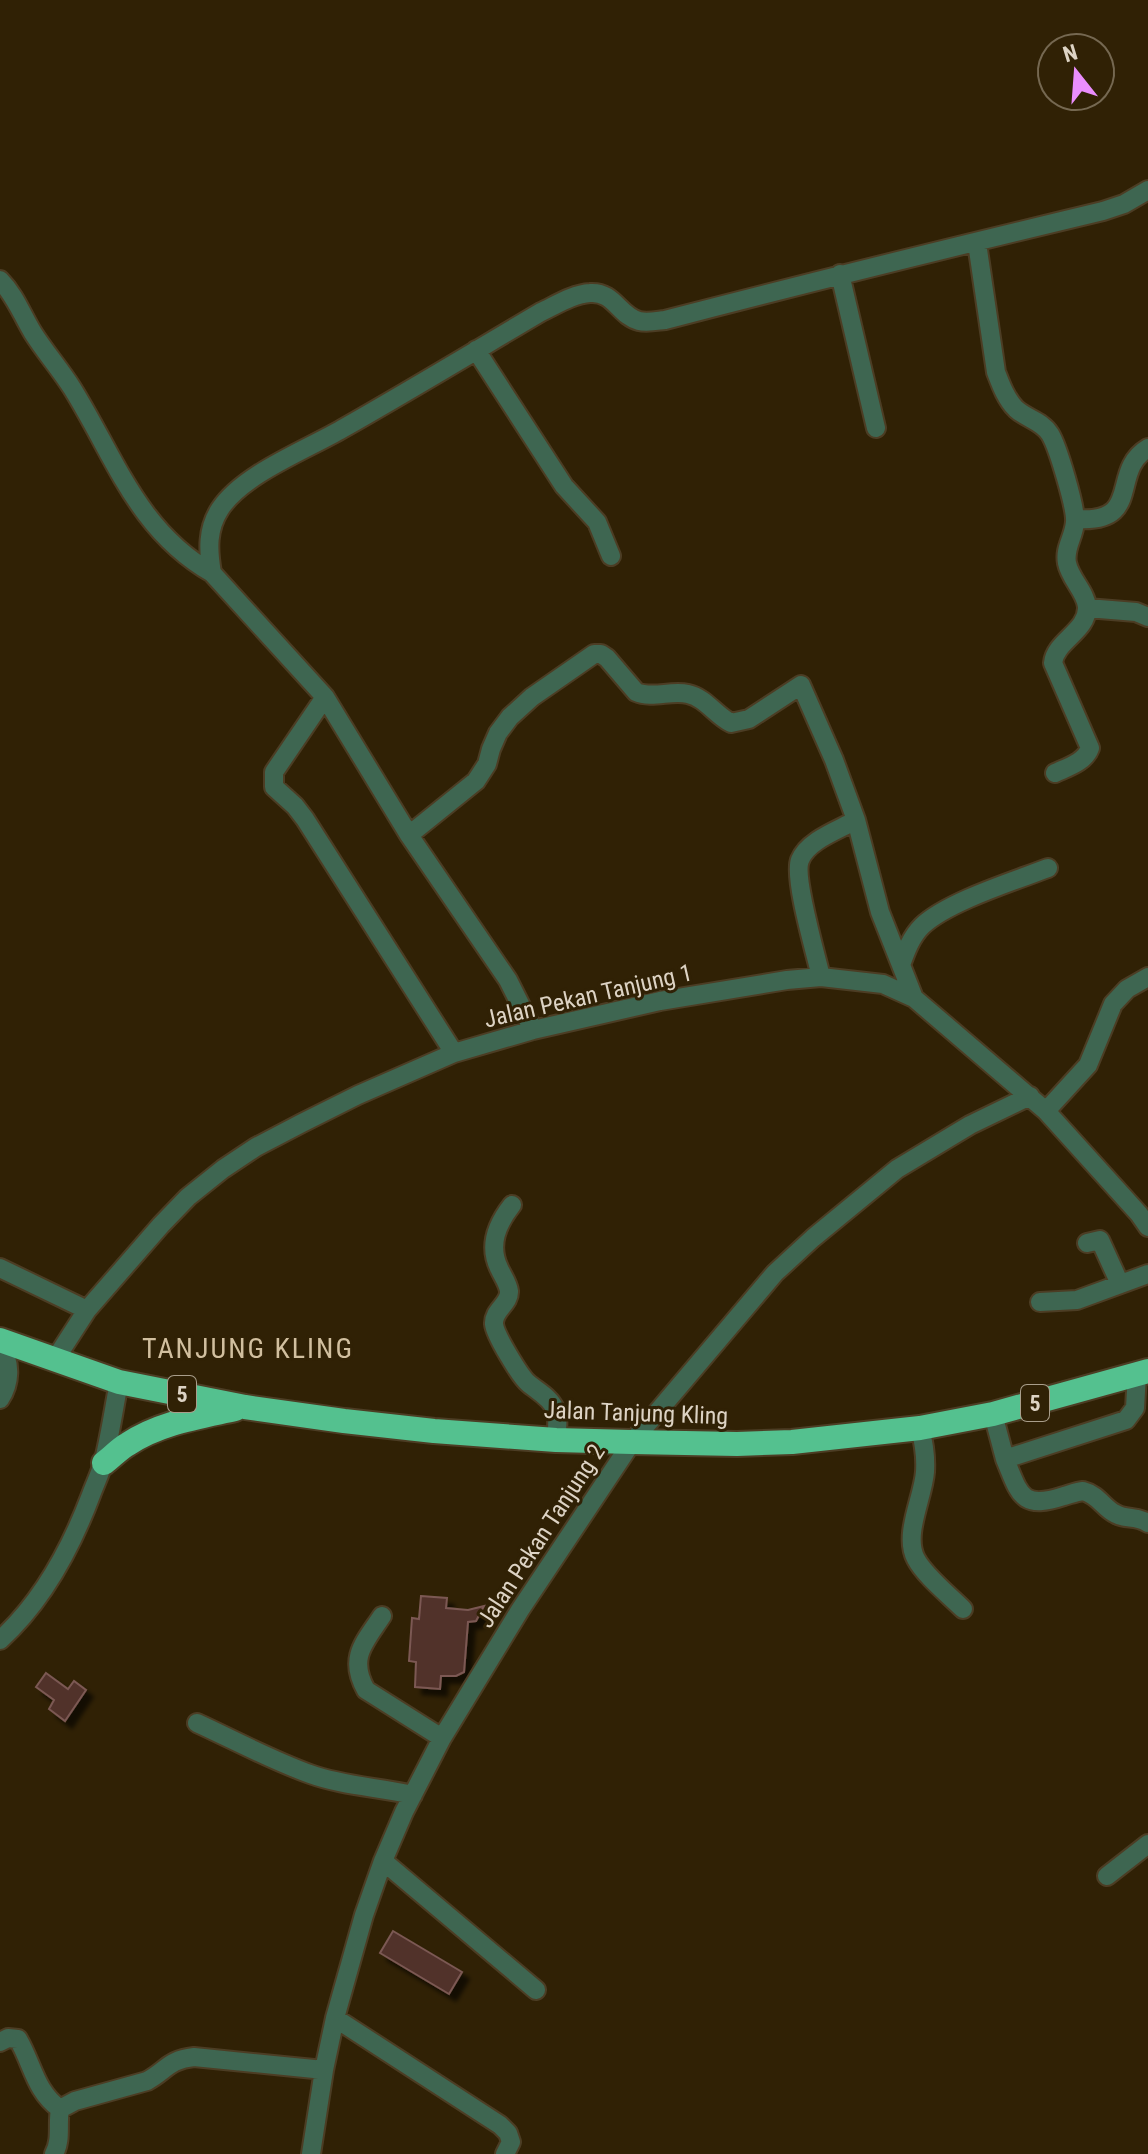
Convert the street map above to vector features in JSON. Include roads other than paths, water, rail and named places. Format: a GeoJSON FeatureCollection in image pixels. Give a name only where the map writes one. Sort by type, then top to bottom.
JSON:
{"type":"FeatureCollection","features":[{"type":"Feature","properties":{"kind":"highway","name":"Jalan Tanjung Kling"},"geometry":{"type":"LineString","coordinates":[[0,1340],[119,1382],[245,1407],[434,1431],[556,1440],[792,1442],[920,1428],[993,1414],[1142,1372]]}},
{"type":"Feature","properties":{"kind":"highway"},"geometry":{"type":"LineString","coordinates":[[104,1463],[127,1444],[155,1430],[245,1407]]}},
{"type":"Feature","properties":{"kind":"street"},"geometry":{"type":"LineString","coordinates":[[212,573],[208,549],[211,528],[221,508],[237,490],[541,312],[574,297],[589,293],[604,294],[636,320],[665,320],[1103,211],[1124,204],[1148,190]]}},
{"type":"Feature","properties":{"kind":"street"},"geometry":{"type":"LineString","coordinates":[[977,243],[996,372],[1004,392],[1017,410],[1048,431],[1057,448],[1076,519],[1066,559],[1087,608],[1081,624],[1053,659],[1090,748],[1079,761],[1055,773]]}},
{"type":"Feature","properties":{"kind":"street"},"geometry":{"type":"LineString","coordinates":[[840,274],[876,428]]}},
{"type":"Feature","properties":{"kind":"street"},"geometry":{"type":"LineString","coordinates":[[0,280],[72,389],[138,504],[162,534],[190,561],[212,573],[325,697],[409,835],[508,980],[533,1030]]}},
{"type":"Feature","properties":{"kind":"street"},"geometry":{"type":"LineString","coordinates":[[476,350],[564,486],[597,522],[611,556]]}},
{"type":"Feature","properties":{"kind":"street"},"geometry":{"type":"LineString","coordinates":[[1076,519],[1105,517],[1115,510],[1122,500],[1132,464],[1148,448]]}},
{"type":"Feature","properties":{"kind":"street"},"geometry":{"type":"LineString","coordinates":[[1087,608],[1136,612],[1148,617]]}},
{"type":"Feature","properties":{"kind":"street"},"geometry":{"type":"LineString","coordinates":[[409,835],[476,781],[487,764],[498,733],[510,717],[532,697],[594,654],[607,658],[636,692],[694,696],[731,723],[749,719],[801,685],[856,820],[880,912],[914,998]]}},
{"type":"Feature","properties":{"kind":"street"},"geometry":{"type":"LineString","coordinates":[[325,697],[274,772],[274,787],[305,819],[454,1053]]}},
{"type":"Feature","properties":{"kind":"street"},"geometry":{"type":"LineString","coordinates":[[821,977],[800,883],[800,860],[816,842],[856,820]]}},
{"type":"Feature","properties":{"kind":"street"},"geometry":{"type":"LineString","coordinates":[[901,965],[909,943],[920,927],[937,915],[1048,868]]}},
{"type":"Feature","properties":{"kind":"street","name":"Jalan Pekan Tanjung 1"},"geometry":{"type":"LineString","coordinates":[[56,1358],[87,1310],[188,1197],[256,1147],[302,1123],[454,1053],[533,1030],[660,1001],[787,980],[821,977],[883,984],[914,998],[1046,1111],[1148,1227]]}},
{"type":"Feature","properties":{"kind":"street"},"geometry":{"type":"LineString","coordinates":[[1046,1111],[1088,1065],[1113,1004],[1127,989],[1148,977]]}},
{"type":"Feature","properties":{"kind":"street","name":"Jalan Pekan Tanjung 2"},"geometry":{"type":"LineString","coordinates":[[311,2154],[335,2018],[383,1861],[442,1738],[520,1610],[632,1442],[775,1273],[813,1238],[897,1169],[970,1125],[1030,1096]]}},
{"type":"Feature","properties":{"kind":"street"},"geometry":{"type":"LineString","coordinates":[[512,1205],[495,1232],[495,1260],[509,1290],[508,1299],[496,1314],[494,1323],[525,1381],[550,1400],[556,1410],[556,1440]]}},
{"type":"Feature","properties":{"kind":"street"},"geometry":{"type":"LineString","coordinates":[[1087,1243],[1100,1240],[1120,1284]]}},
{"type":"Feature","properties":{"kind":"street"},"geometry":{"type":"LineString","coordinates":[[0,1268],[87,1310]]}},
{"type":"Feature","properties":{"kind":"street"},"geometry":{"type":"LineString","coordinates":[[1040,1302],[1077,1300],[1148,1274]]}},
{"type":"Feature","properties":{"kind":"street"},"geometry":{"type":"LineString","coordinates":[[0,1348],[5,1354],[8,1382],[0,1399]]}},
{"type":"Feature","properties":{"kind":"street"},"geometry":{"type":"LineString","coordinates":[[1005,1459],[1126,1420],[1135,1408],[1142,1372]]}},
{"type":"Feature","properties":{"kind":"street"},"geometry":{"type":"LineString","coordinates":[[0,1640],[58,1567],[84,1515],[104,1463],[119,1382]]}},
{"type":"Feature","properties":{"kind":"street"},"geometry":{"type":"LineString","coordinates":[[993,1414],[1005,1459],[1020,1492],[1030,1501],[1040,1502],[1083,1491],[1099,1499],[1116,1514],[1148,1523]]}},
{"type":"Feature","properties":{"kind":"street"},"geometry":{"type":"LineString","coordinates":[[920,1428],[925,1447],[925,1474],[911,1547],[921,1567],[963,1609]]}},
{"type":"Feature","properties":{"kind":"street"},"geometry":{"type":"LineString","coordinates":[[382,1616],[362,1646],[357,1669],[360,1680],[366,1690],[442,1738]]}},
{"type":"Feature","properties":{"kind":"street"},"geometry":{"type":"LineString","coordinates":[[197,1723],[311,1774],[413,1795]]}},
{"type":"Feature","properties":{"kind":"street"},"geometry":{"type":"LineString","coordinates":[[1107,1876],[1148,1844]]}},
{"type":"Feature","properties":{"kind":"street"},"geometry":{"type":"LineString","coordinates":[[383,1861],[536,1990]]}},
{"type":"Feature","properties":{"kind":"street"},"geometry":{"type":"LineString","coordinates":[[335,2018],[500,2125],[511,2142],[505,2154]]}},
{"type":"Feature","properties":{"kind":"street"},"geometry":{"type":"LineString","coordinates":[[9,2040],[24,2050],[41,2091],[60,2109]]}},
{"type":"Feature","properties":{"kind":"street"},"geometry":{"type":"LineString","coordinates":[[60,2109],[75,2101],[147,2081],[171,2062],[194,2057],[324,2070]]}},
{"type":"Feature","properties":{"kind":"street"},"geometry":{"type":"LineString","coordinates":[[54,2154],[60,2137],[60,2109]]}},
{"type":"Feature","properties":{"kind":"district","name":"TANJUNG KLING"},"geometry":{"type":"Point","coordinates":[248,1348]}}]}
